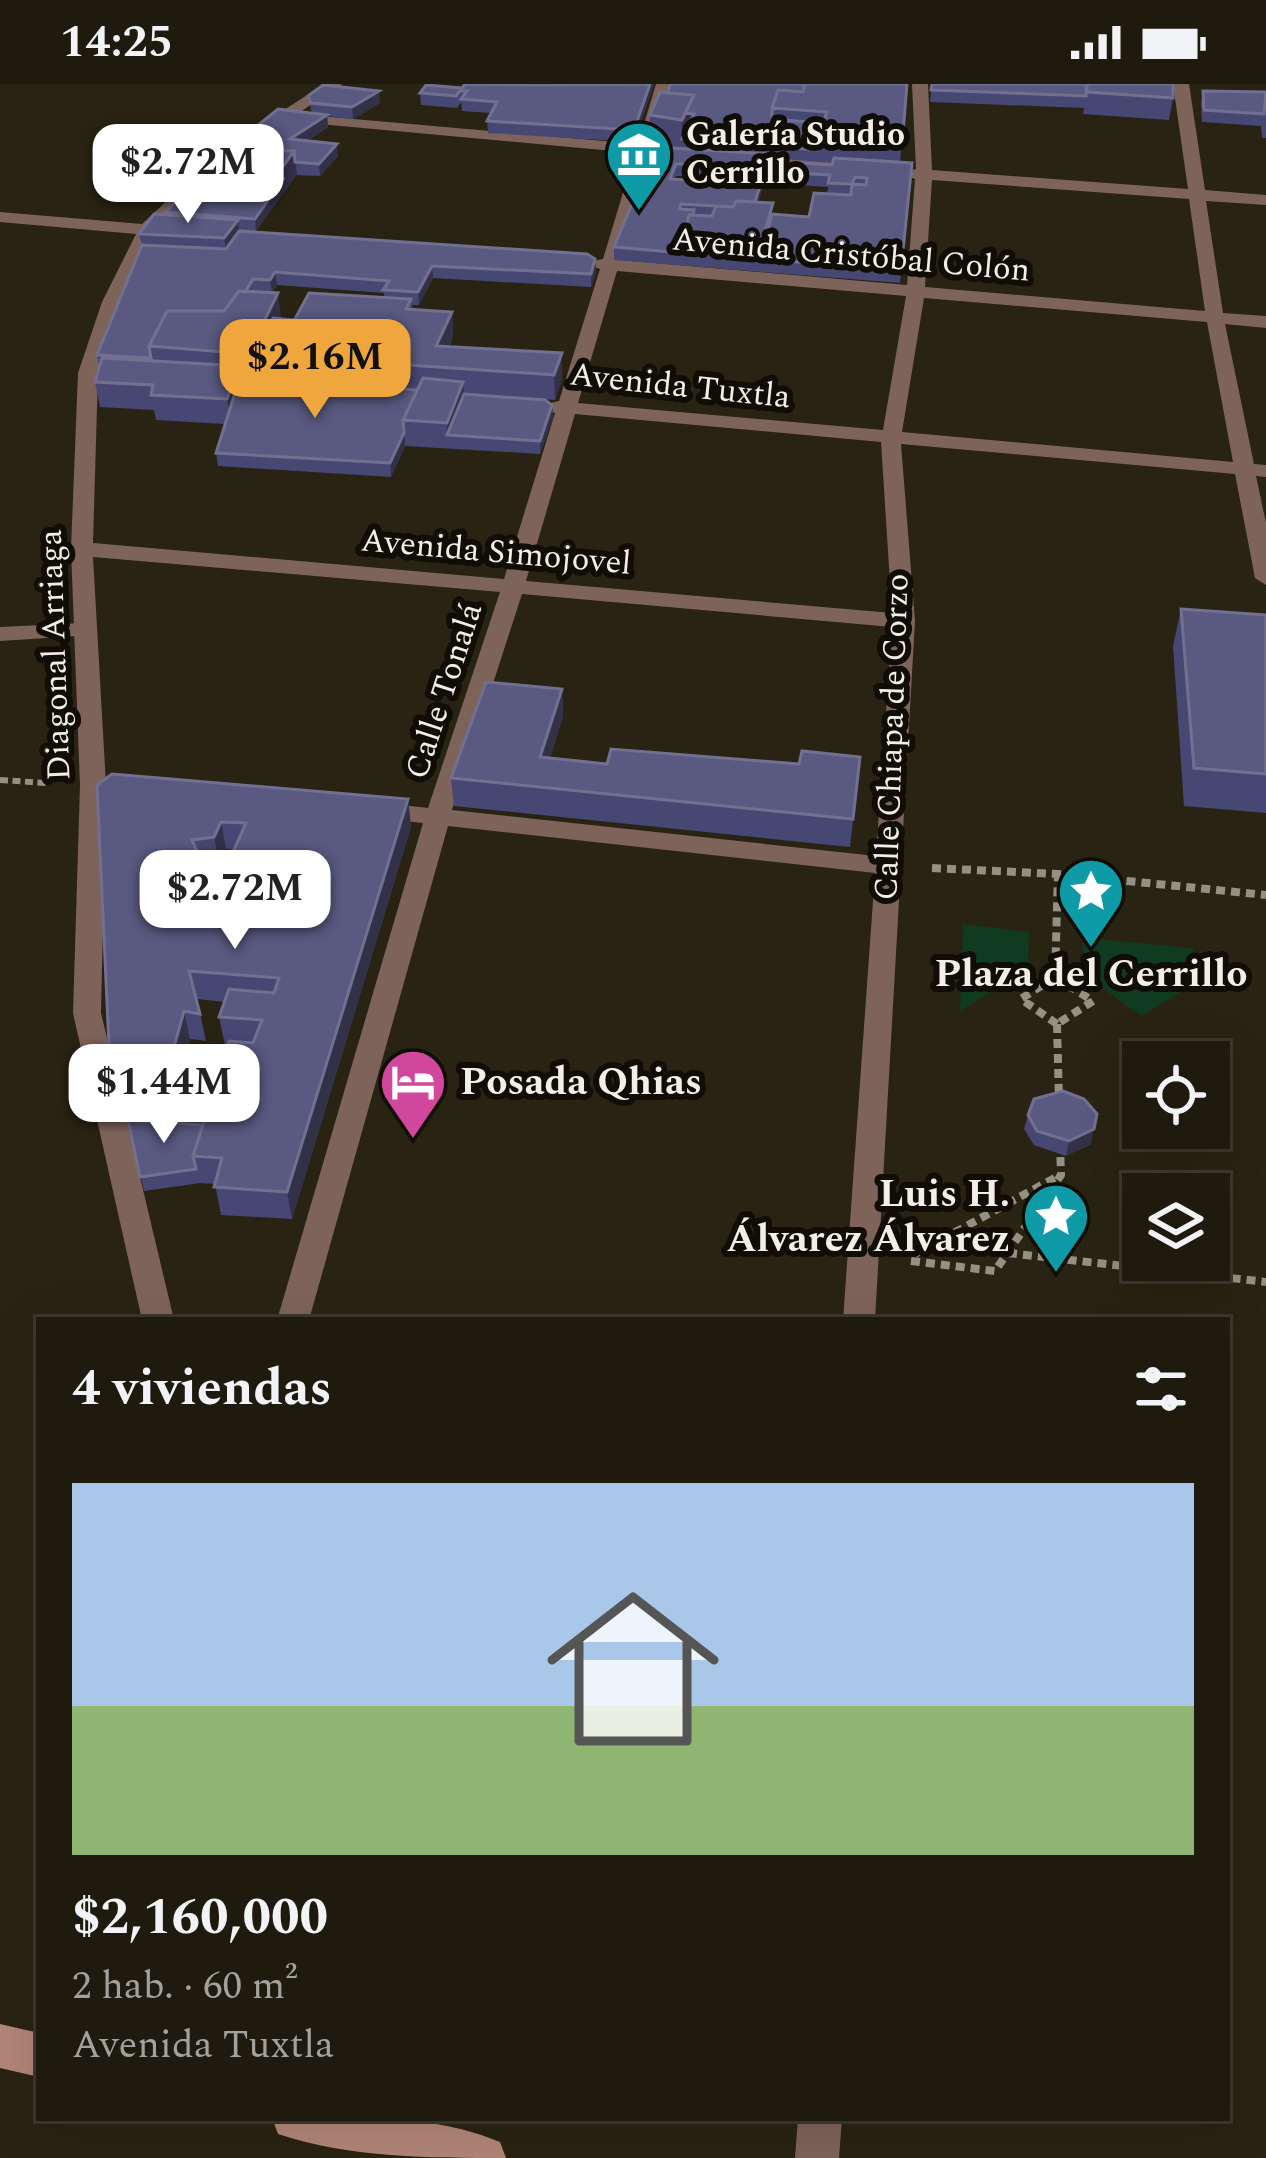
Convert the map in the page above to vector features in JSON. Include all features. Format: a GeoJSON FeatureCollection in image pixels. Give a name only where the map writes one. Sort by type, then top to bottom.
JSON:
{"type":"FeatureCollection","features":[{"type":"Feature","properties":{"kind":"street","name":"Diagonal Arriaga"},"geometry":{"type":"LineString","coordinates":[[157,1317],[113,1112],[86,1013],[105,786],[84,630],[82,549],[99,374],[111,302],[147,230],[226,156],[277,117],[334,84]]}},
{"type":"Feature","properties":{"kind":"street","name":"Calle Tonalá"},"geometry":{"type":"LineString","coordinates":[[294,1317],[438,815],[513,587],[664,84]]}},
{"type":"Feature","properties":{"kind":"street","name":"Calle Chiapa de Corzo"},"geometry":{"type":"LineString","coordinates":[[859,1317],[904,621],[891,440],[916,292],[924,174],[920,84]]}},
{"type":"Feature","properties":{"kind":"street"},"geometry":{"type":"LineString","coordinates":[[1182,91],[1215,318],[1266,578]]}},
{"type":"Feature","properties":{"kind":"street"},"geometry":{"type":"LineString","coordinates":[[277,117],[692,154]]}},
{"type":"Feature","properties":{"kind":"street"},"geometry":{"type":"LineString","coordinates":[[716,156],[855,168]]}},
{"type":"Feature","properties":{"kind":"street"},"geometry":{"type":"LineString","coordinates":[[878,170],[1266,200]]}},
{"type":"Feature","properties":{"kind":"street"},"geometry":{"type":"LineString","coordinates":[[0,217],[194,233]]}},
{"type":"Feature","properties":{"kind":"street","name":"Avenida Cristóbal Colón"},"geometry":{"type":"LineString","coordinates":[[565,260],[1266,322]]}},
{"type":"Feature","properties":{"kind":"street","name":"Avenida Tuxtla"},"geometry":{"type":"LineString","coordinates":[[522,404],[1266,470]]}},
{"type":"Feature","properties":{"kind":"street","name":"Avenida Simojovel"},"geometry":{"type":"LineString","coordinates":[[82,549],[904,621]]}},
{"type":"Feature","properties":{"kind":"street"},"geometry":{"type":"LineString","coordinates":[[0,634],[84,630]]}},
{"type":"Feature","properties":{"kind":"street"},"geometry":{"type":"LineString","coordinates":[[346,807],[888,866]]}},
{"type":"Feature","properties":{"kind":"street"},"geometry":{"type":"LineString","coordinates":[[0,2047],[36,2054]]}},
{"type":"Feature","properties":{"kind":"street"},"geometry":{"type":"LineString","coordinates":[[308,2121],[484,2158]]}},
{"type":"Feature","properties":{"kind":"street"},"geometry":{"type":"LineString","coordinates":[[818,2158],[820,2121]]}},
{"type":"Feature","properties":{"kind":"path"},"geometry":{"type":"LineString","coordinates":[[888,866],[1058,874],[1266,895]]}},
{"type":"Feature","properties":{"kind":"path"},"geometry":{"type":"LineString","coordinates":[[1055,977],[1058,874]]}},
{"type":"Feature","properties":{"kind":"path"},"geometry":{"type":"LineString","coordinates":[[1055,977],[1093,1001],[1058,1024]]}},
{"type":"Feature","properties":{"kind":"path"},"geometry":{"type":"LineString","coordinates":[[1055,977],[1021,999],[1058,1024]]}},
{"type":"Feature","properties":{"kind":"path"},"geometry":{"type":"LineString","coordinates":[[1058,1024],[1060,1106]]}},
{"type":"Feature","properties":{"kind":"path"},"geometry":{"type":"LineString","coordinates":[[1060,1139],[1061,1175],[995,1271],[903,1261],[1061,1175]]}},
{"type":"Feature","properties":{"kind":"path"},"geometry":{"type":"LineString","coordinates":[[1008,1253],[1266,1282]]}},
{"type":"Feature","properties":{"kind":"green space"},"geometry":{"type":"Polygon","coordinates":[[[963,924],[1029,932],[1028,968],[960,1011],[963,924]]]}},
{"type":"Feature","properties":{"kind":"green space"},"geometry":{"type":"Polygon","coordinates":[[[1083,938],[1193,948],[1196,983],[1141,1016],[1084,974],[1083,938]]]}},
{"type":"Feature","properties":{"kind":"building"},"geometry":{"type":"Polygon","coordinates":[[[465,84],[650,84],[634,130],[487,121],[497,102],[461,99],[467,91],[460,91],[465,84]]]}},
{"type":"Feature","properties":{"kind":"building"},"geometry":{"type":"Polygon","coordinates":[[[671,84],[805,84],[803,92],[778,90],[772,119],[823,123],[817,150],[682,139],[694,114],[685,113],[694,95],[667,93],[671,84]]]}},
{"type":"Feature","properties":{"kind":"building"},"geometry":{"type":"Polygon","coordinates":[[[805,84],[907,84],[902,146],[818,139],[827,112],[772,108],[778,90],[803,92],[805,84]]]}},
{"type":"Feature","properties":{"kind":"building"},"geometry":{"type":"Polygon","coordinates":[[[932,84],[1086,84],[1086,96],[931,90],[932,84]]]}},
{"type":"Feature","properties":{"kind":"building"},"geometry":{"type":"Polygon","coordinates":[[[1087,84],[1173,84],[1173,98],[1087,92],[1087,84]]]}},
{"type":"Feature","properties":{"kind":"building"},"geometry":{"type":"Polygon","coordinates":[[[323,85],[379,91],[352,107],[311,103],[308,96],[323,85]]]}},
{"type":"Feature","properties":{"kind":"building"},"geometry":{"type":"Polygon","coordinates":[[[426,85],[462,88],[456,96],[420,93],[426,85]]]}},
{"type":"Feature","properties":{"kind":"building"},"geometry":{"type":"Polygon","coordinates":[[[1203,91],[1266,92],[1264,114],[1204,110],[1203,91]]]}},
{"type":"Feature","properties":{"kind":"building"},"geometry":{"type":"Polygon","coordinates":[[[660,92],[694,95],[682,120],[650,115],[660,92]]]}},
{"type":"Feature","properties":{"kind":"building"},"geometry":{"type":"Polygon","coordinates":[[[278,109],[327,115],[290,139],[337,144],[319,164],[295,162],[294,151],[231,147],[278,109]]]}},
{"type":"Feature","properties":{"kind":"building"},"geometry":{"type":"Polygon","coordinates":[[[217,146],[294,151],[282,168],[200,162],[217,146]]]}},
{"type":"Feature","properties":{"kind":"building"},"geometry":{"type":"Polygon","coordinates":[[[656,147],[770,154],[755,202],[736,201],[733,207],[681,204],[679,209],[694,210],[689,215],[683,253],[614,247],[656,147]],[[676,164],[670,179],[720,182],[727,164],[676,164]]]}},
{"type":"Feature","properties":{"kind":"building"},"geometry":{"type":"Polygon","coordinates":[[[834,158],[912,163],[901,270],[760,259],[772,214],[809,217],[814,193],[851,195],[852,184],[828,183],[830,175],[797,173],[800,163],[832,165],[834,158]],[[855,177],[852,184],[866,185],[867,178],[855,177]]]}},
{"type":"Feature","properties":{"kind":"building"},"geometry":{"type":"Polygon","coordinates":[[[202,172],[283,179],[255,219],[166,212],[202,172]]]}},
{"type":"Feature","properties":{"kind":"building"},"geometry":{"type":"Polygon","coordinates":[[[736,201],[773,203],[760,248],[683,241],[689,215],[712,216],[716,206],[733,207],[736,201]]]}},
{"type":"Feature","properties":{"kind":"building"},"geometry":{"type":"Polygon","coordinates":[[[154,214],[238,220],[224,238],[139,234],[154,214]]]}},
{"type":"Feature","properties":{"kind":"building"},"geometry":{"type":"Polygon","coordinates":[[[239,231],[587,254],[595,259],[591,274],[432,266],[418,292],[383,290],[389,281],[275,272],[270,280],[253,279],[224,311],[167,311],[149,346],[151,358],[97,355],[142,245],[226,249],[239,231]]]}},
{"type":"Feature","properties":{"kind":"building"},"geometry":{"type":"Polygon","coordinates":[[[239,291],[278,293],[248,354],[149,346],[167,311],[224,311],[239,291]]]}},
{"type":"Feature","properties":{"kind":"building"},"geometry":{"type":"Polygon","coordinates":[[[309,293],[411,299],[406,309],[452,312],[436,346],[562,353],[554,375],[275,356],[309,293]]]}},
{"type":"Feature","properties":{"kind":"building"},"geometry":{"type":"Polygon","coordinates":[[[273,318],[294,320],[275,356],[276,367],[250,366],[273,318]]]}},
{"type":"Feature","properties":{"kind":"building"},"geometry":{"type":"Polygon","coordinates":[[[102,358],[239,366],[227,399],[151,395],[153,385],[95,382],[102,358]]]}},
{"type":"Feature","properties":{"kind":"building"},"geometry":{"type":"Polygon","coordinates":[[[240,377],[417,390],[390,463],[216,453],[240,377]]]}},
{"type":"Feature","properties":{"kind":"building"},"geometry":{"type":"Polygon","coordinates":[[[423,378],[463,382],[447,423],[403,420],[423,378]]]}},
{"type":"Feature","properties":{"kind":"building"},"geometry":{"type":"Polygon","coordinates":[[[464,394],[545,400],[552,405],[540,441],[447,435],[464,394]]]}},
{"type":"Feature","properties":{"kind":"building"},"geometry":{"type":"Polygon","coordinates":[[[1181,609],[1266,615],[1266,774],[1194,768],[1181,609]]]}},
{"type":"Feature","properties":{"kind":"building"},"geometry":{"type":"Polygon","coordinates":[[[486,682],[562,689],[540,757],[607,764],[611,749],[799,764],[802,751],[860,757],[853,819],[451,778],[486,682]]]}},
{"type":"Feature","properties":{"kind":"building"},"geometry":{"type":"Polygon","coordinates":[[[112,774],[408,799],[287,1192],[214,1187],[222,1158],[193,1156],[207,1112],[125,1107],[109,1046],[97,785],[112,774]],[[221,822],[214,837],[192,840],[218,899],[243,901],[258,863],[229,861],[246,823],[221,822]],[[189,971],[200,1014],[184,1011],[173,1051],[225,1055],[229,1041],[253,1043],[262,1020],[219,1017],[229,989],[274,993],[279,978],[189,971]]]}},
{"type":"Feature","properties":{"kind":"building"},"geometry":{"type":"Polygon","coordinates":[[[1063,1091],[1084,1099],[1097,1114],[1094,1129],[1069,1141],[1037,1131],[1028,1115],[1034,1099],[1063,1091]]]}},
{"type":"Feature","properties":{"kind":"building"},"geometry":{"type":"Polygon","coordinates":[[[128,1120],[203,1125],[193,1156],[196,1169],[140,1177],[128,1120]]]}},
{"type":"Feature","properties":{"kind":"place","name":"Galería Studio Cerrillo"},"geometry":{"type":"Point","coordinates":[639,213]}},
{"type":"Feature","properties":{"kind":"place","name":"Plaza del Cerrillo"},"geometry":{"type":"Point","coordinates":[1091,950]}},
{"type":"Feature","properties":{"kind":"place","name":"Posada Qhias"},"geometry":{"type":"Point","coordinates":[413,1141]}},
{"type":"Feature","properties":{"kind":"place","name":"Luis H. Álvarez Álvarez"},"geometry":{"type":"Point","coordinates":[1056,1275]}}]}
